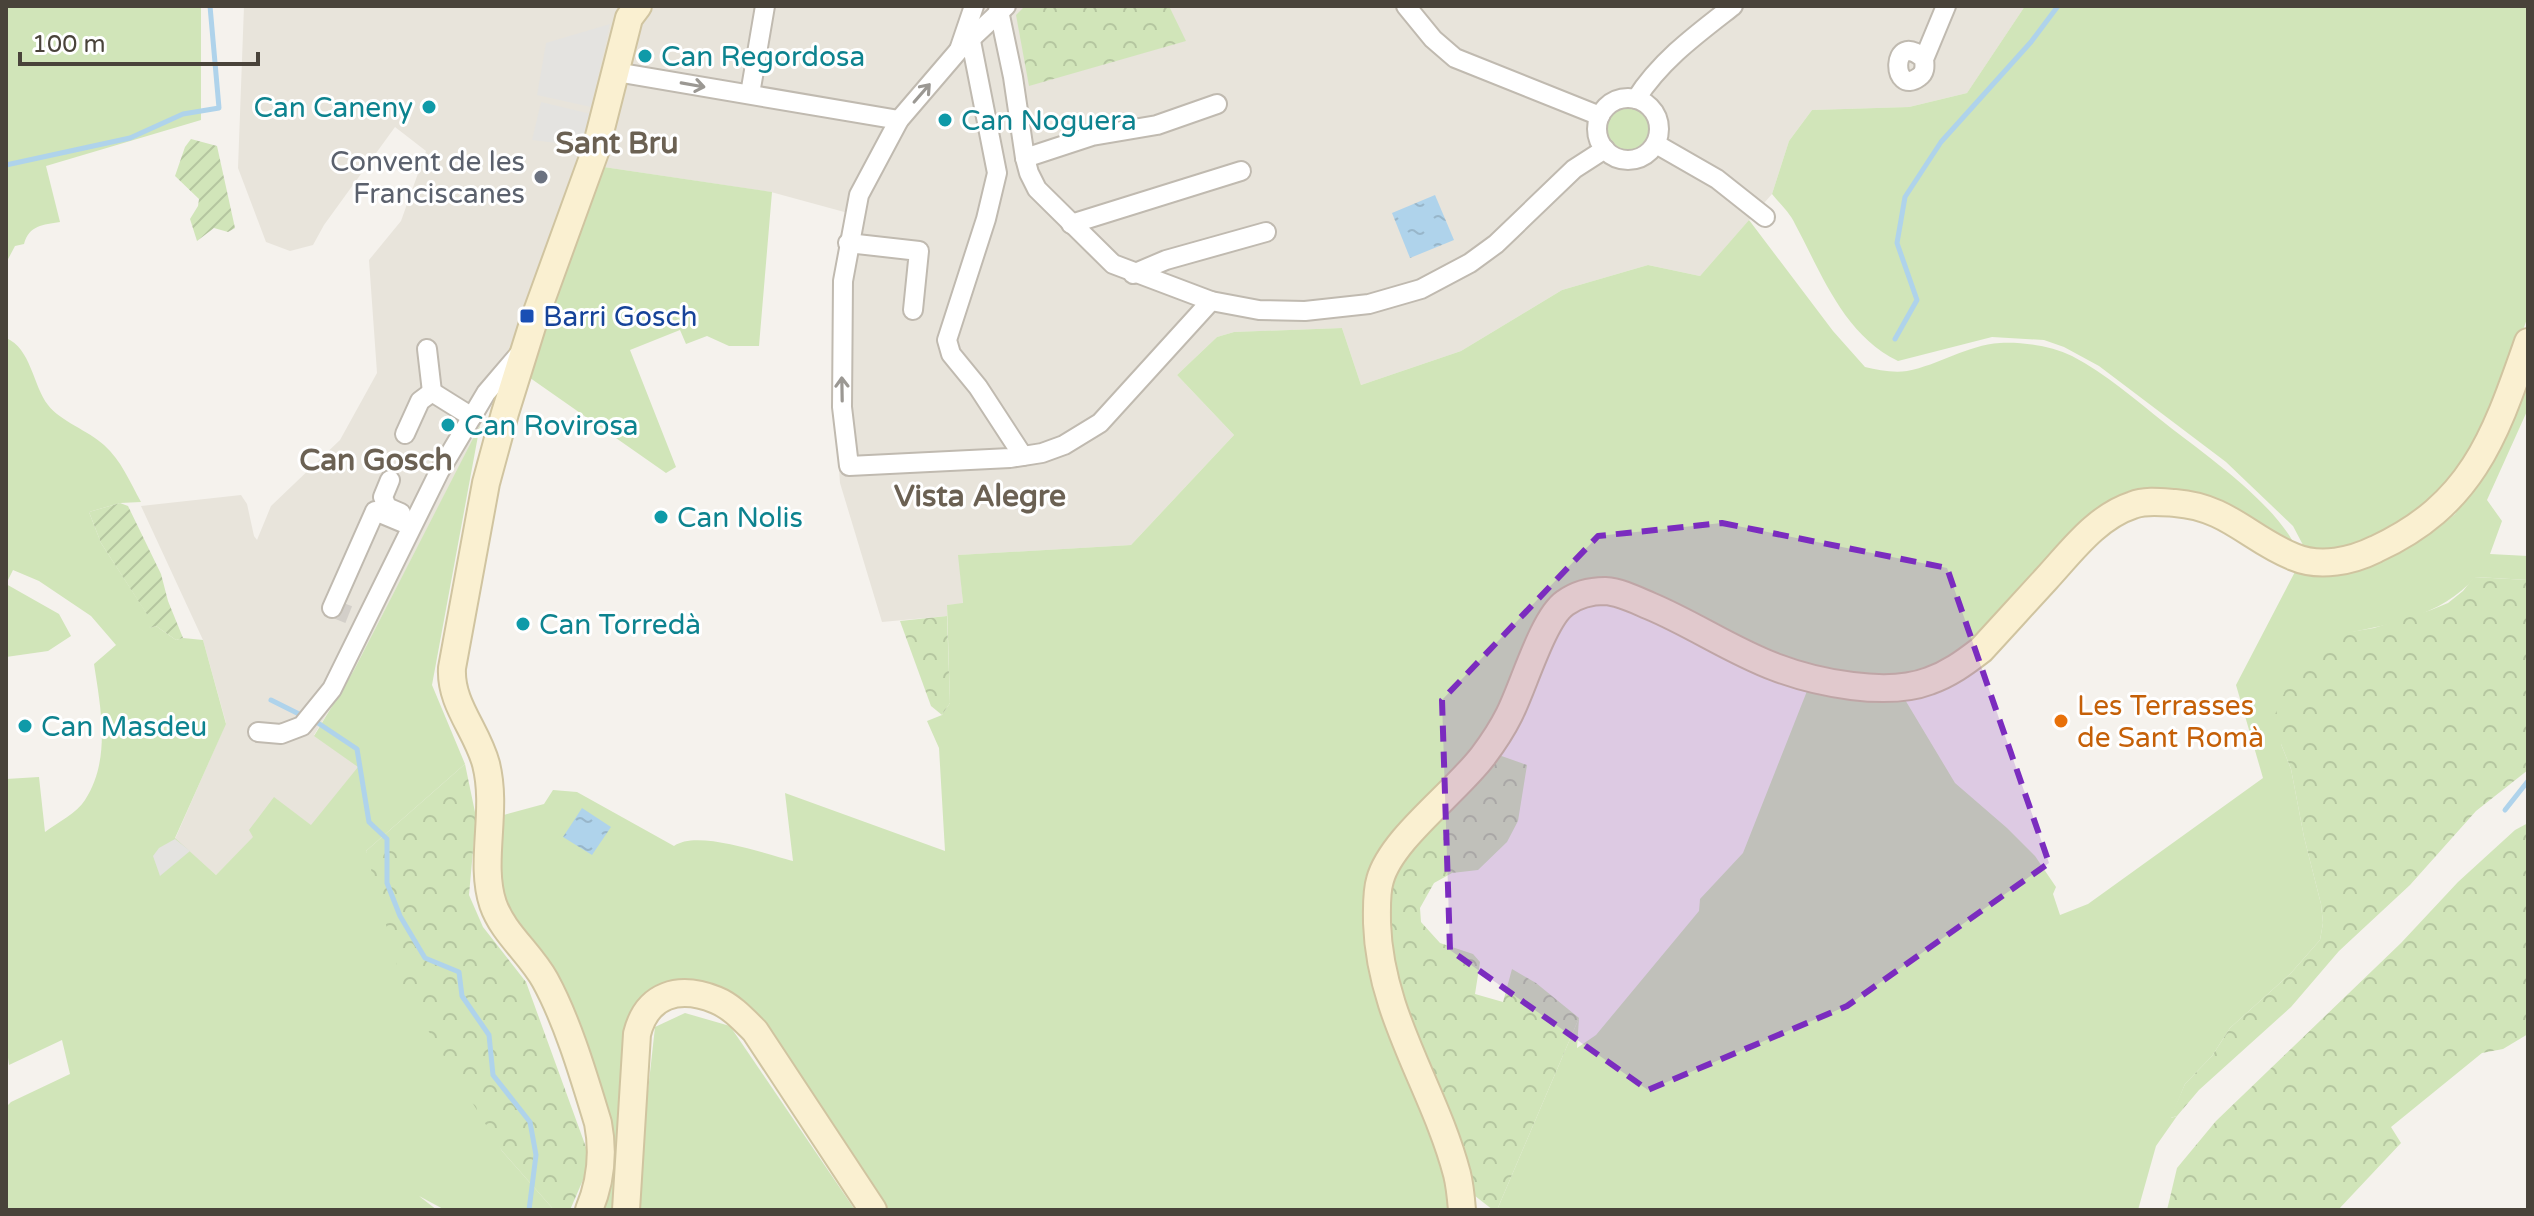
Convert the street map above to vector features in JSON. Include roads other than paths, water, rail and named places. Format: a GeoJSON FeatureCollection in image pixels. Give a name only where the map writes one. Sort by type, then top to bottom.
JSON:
{"type":"FeatureCollection","features":[{"type":"Feature","properties":{"kind":"street"},"geometry":{"type":"LineString","coordinates":[[589,1210],[601,1170],[598,1123],[546,983],[530,956],[505,927],[493,903],[489,881],[492,820],[490,778],[478,741],[454,695],[451,679],[486,483],[527,346],[595,152],[629,18],[638,6]]}},
{"type":"Feature","properties":{"kind":"street"},"geometry":{"type":"LineString","coordinates":[[750,94],[765,6]]}},
{"type":"Feature","properties":{"kind":"street"},"geometry":{"type":"LineString","coordinates":[[974,6],[965,45],[997,173],[986,219],[947,340],[948,349],[978,387],[1023,456]]}},
{"type":"Feature","properties":{"kind":"street"},"geometry":{"type":"LineString","coordinates":[[1406,6],[1433,39],[1455,58],[1600,116]]}},
{"type":"Feature","properties":{"kind":"street"},"geometry":{"type":"LineString","coordinates":[[1636,99],[1650,77],[1669,57],[1733,6]]}},
{"type":"Feature","properties":{"kind":"street"},"geometry":{"type":"LineString","coordinates":[[1924,59],[1946,6]]}},
{"type":"Feature","properties":{"kind":"street"},"geometry":{"type":"LineString","coordinates":[[1001,8],[899,120],[859,195],[843,281],[842,376],[849,466],[1023,456],[1064,445],[1100,423],[1211,301]]}},
{"type":"Feature","properties":{"kind":"street"},"geometry":{"type":"LineString","coordinates":[[1001,8],[1025,158],[1037,189],[1113,264],[1211,301],[1259,310],[1305,311],[1369,304],[1421,289],[1488,250],[1574,169],[1605,149]]}},
{"type":"Feature","properties":{"kind":"street"},"geometry":{"type":"LineString","coordinates":[[616,72],[899,120]]}},
{"type":"Feature","properties":{"kind":"street"},"geometry":{"type":"LineString","coordinates":[[1636,99],[1650,106],[1656,114],[1659,134],[1649,153],[1632,160],[1621,159],[1605,149],[1598,138],[1600,116],[1615,101],[1636,99]]}},
{"type":"Feature","properties":{"kind":"street"},"geometry":{"type":"LineString","coordinates":[[1025,158],[1092,136],[1157,125],[1217,104]]}},
{"type":"Feature","properties":{"kind":"street"},"geometry":{"type":"LineString","coordinates":[[1656,144],[1717,179],[1765,217]]}},
{"type":"Feature","properties":{"kind":"street"},"geometry":{"type":"LineString","coordinates":[[1071,224],[1114,208],[1241,171]]}},
{"type":"Feature","properties":{"kind":"street"},"geometry":{"type":"LineString","coordinates":[[1133,274],[1166,260],[1266,232]]}},
{"type":"Feature","properties":{"kind":"street"},"geometry":{"type":"LineString","coordinates":[[848,243],[919,251],[913,310]]}},
{"type":"Feature","properties":{"kind":"street"},"geometry":{"type":"LineString","coordinates":[[1462,1210],[1457,1175],[1390,1004],[1379,957],[1379,882],[1399,845],[1451,794],[1483,755],[1508,716],[1547,624],[1563,604],[1584,593],[1604,591],[1623,595],[1775,667],[1855,686],[1903,687],[1927,682],[1959,668],[1981,650],[2099,523],[2135,504],[2187,504],[2212,510],[2297,559],[2323,563],[2362,556],[2394,541],[2422,524],[2445,504],[2475,467],[2513,388],[2528,342]]}},
{"type":"Feature","properties":{"kind":"street"},"geometry":{"type":"LineString","coordinates":[[258,732],[281,734],[302,726],[332,689],[413,522],[472,417],[493,383],[527,346]]}},
{"type":"Feature","properties":{"kind":"street"},"geometry":{"type":"LineString","coordinates":[[427,349],[432,392]]}},
{"type":"Feature","properties":{"kind":"street"},"geometry":{"type":"LineString","coordinates":[[432,392],[472,417]]}},
{"type":"Feature","properties":{"kind":"street"},"geometry":{"type":"LineString","coordinates":[[405,434],[420,401],[432,392]]}},
{"type":"Feature","properties":{"kind":"street"},"geometry":{"type":"LineString","coordinates":[[390,480],[383,497],[385,504],[413,522]]}},
{"type":"Feature","properties":{"kind":"street"},"geometry":{"type":"LineString","coordinates":[[332,608],[375,511],[413,522]]}},
{"type":"Feature","properties":{"kind":"street"},"geometry":{"type":"LineString","coordinates":[[626,1210],[640,1021],[646,1009],[658,999],[686,993],[716,1000],[733,1010],[755,1031],[873,1210]]}},
{"type":"Feature","properties":{"kind":"water"},"geometry":{"type":"Polygon","coordinates":[[[1435,195],[1454,240],[1410,258],[1392,213],[1435,195]]]}},
{"type":"Feature","properties":{"kind":"water"},"geometry":{"type":"Polygon","coordinates":[[[582,808],[611,827],[592,855],[563,837],[582,808]]]}},
{"type":"Feature","properties":{"kind":"waterway"},"geometry":{"type":"LineString","coordinates":[[6,165],[130,138],[183,114],[219,108],[210,6]]}},
{"type":"Feature","properties":{"kind":"waterway"},"geometry":{"type":"LineString","coordinates":[[1895,339],[1917,300],[1897,243],[1905,197],[1941,142],[2031,42],[2058,6]]}},
{"type":"Feature","properties":{"kind":"waterway"},"geometry":{"type":"LineString","coordinates":[[271,700],[299,714]]}},
{"type":"Feature","properties":{"kind":"waterway"},"geometry":{"type":"LineString","coordinates":[[318,723],[357,749],[369,822],[387,839],[387,883],[400,916],[425,958],[459,972],[462,996],[489,1035],[493,1075],[530,1122],[536,1155],[529,1210]]}},
{"type":"Feature","properties":{"kind":"waterway"},"geometry":{"type":"LineString","coordinates":[[2505,810],[2528,781]]}},
{"type":"Feature","properties":{"kind":"tunnel"},"geometry":{"type":"LineString","coordinates":[[332,608],[352,616]]}},
{"type":"Feature","properties":{"kind":"place","name":"Can Regordosa"},"geometry":{"type":"Point","coordinates":[645,56]}},
{"type":"Feature","properties":{"kind":"place","name":"Can Caneny"},"geometry":{"type":"Point","coordinates":[429,107]}},
{"type":"Feature","properties":{"kind":"place","name":"Can Noguera"},"geometry":{"type":"Point","coordinates":[945,120]}},
{"type":"Feature","properties":{"kind":"place","name":"Convent de les Franciscanes"},"geometry":{"type":"Point","coordinates":[541,177]}},
{"type":"Feature","properties":{"kind":"place","name":"Barri Gosch"},"geometry":{"type":"Point","coordinates":[527,316]}},
{"type":"Feature","properties":{"kind":"place","name":"Can Rovirosa"},"geometry":{"type":"Point","coordinates":[448,425]}},
{"type":"Feature","properties":{"kind":"place","name":"Can Nolis"},"geometry":{"type":"Point","coordinates":[661,517]}},
{"type":"Feature","properties":{"kind":"place","name":"Can Torredà"},"geometry":{"type":"Point","coordinates":[523,624]}},
{"type":"Feature","properties":{"kind":"place","name":"Les Terrasses de Sant Romà"},"geometry":{"type":"Point","coordinates":[2061,721]}},
{"type":"Feature","properties":{"kind":"place","name":"Can Masdeu"},"geometry":{"type":"Point","coordinates":[25,726]}},
{"type":"Feature","properties":{"kind":"district","name":"Sant Bru"},"geometry":{"type":"Point","coordinates":[617,143]}},
{"type":"Feature","properties":{"kind":"district","name":"Can Gosch"},"geometry":{"type":"Point","coordinates":[376,460]}},
{"type":"Feature","properties":{"kind":"district","name":"Vista Alegre"},"geometry":{"type":"Point","coordinates":[980,496]}}]}
